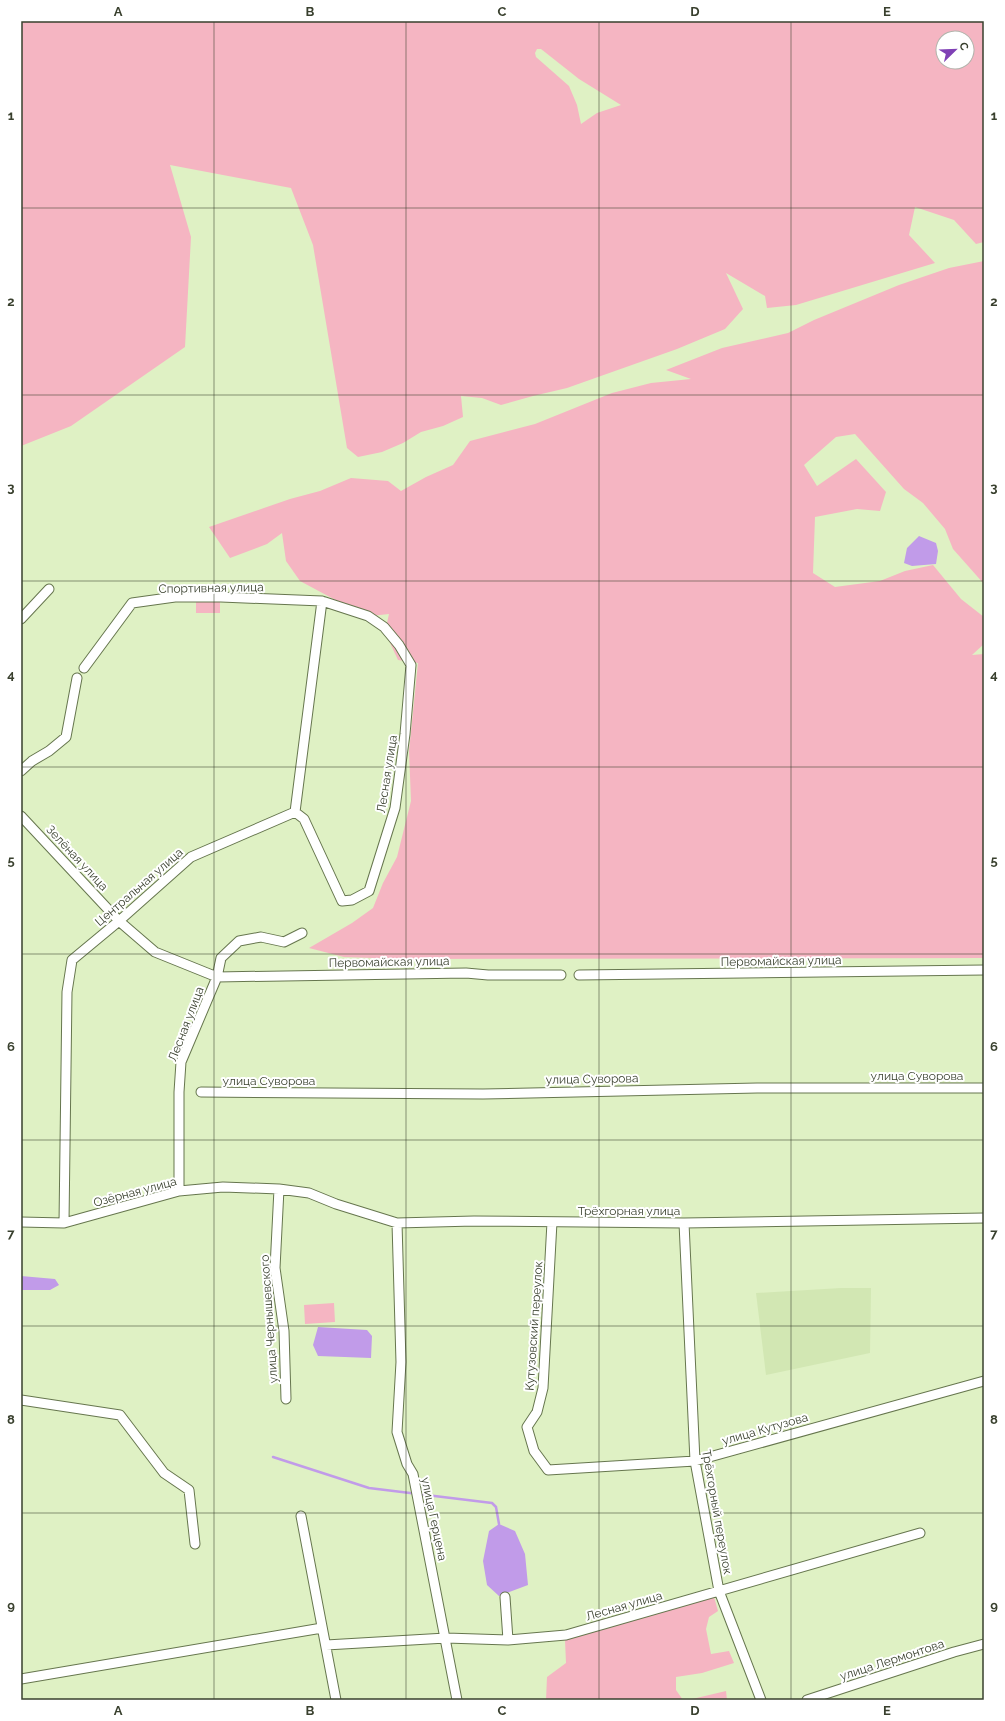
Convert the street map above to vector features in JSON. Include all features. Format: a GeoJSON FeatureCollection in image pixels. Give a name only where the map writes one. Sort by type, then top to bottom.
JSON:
{"type":"FeatureCollection","features":[{"type":"Feature","properties":{"kind":"street"},"geometry":{"type":"LineString","coordinates":[[21,619],[49,589]]}},
{"type":"Feature","properties":{"kind":"street","name":"Спортивная улица"},"geometry":{"type":"LineString","coordinates":[[84,668],[132,603],[176,598],[221,597],[322,601]]}},
{"type":"Feature","properties":{"kind":"street"},"geometry":{"type":"LineString","coordinates":[[296,812],[322,601]]}},
{"type":"Feature","properties":{"kind":"street","name":"Лесная улица"},"geometry":{"type":"LineString","coordinates":[[296,812],[304,819],[342,901],[352,900],[369,891],[395,808],[405,734],[411,665],[399,645],[384,627],[368,616],[322,601]]}},
{"type":"Feature","properties":{"kind":"street"},"geometry":{"type":"LineString","coordinates":[[21,771],[32,761],[50,751],[66,737],[77,678]]}},
{"type":"Feature","properties":{"kind":"street","name":"Центральная улица"},"geometry":{"type":"LineString","coordinates":[[64,1223],[67,992],[72,960],[119,921],[191,857],[296,812]]}},
{"type":"Feature","properties":{"kind":"street","name":"Зелёная улица"},"geometry":{"type":"LineString","coordinates":[[21,816],[119,921],[155,952],[217,977]]}},
{"type":"Feature","properties":{"kind":"street","name":"Лесная улица"},"geometry":{"type":"LineString","coordinates":[[179,1191],[179,1092],[181,1062],[217,977],[221,958],[239,941],[261,937],[284,942],[302,933]]}},
{"type":"Feature","properties":{"kind":"street","name":"Первомайская улица"},"geometry":{"type":"LineString","coordinates":[[579,975],[984,970]]}},
{"type":"Feature","properties":{"kind":"street","name":"Первомайская улица"},"geometry":{"type":"LineString","coordinates":[[217,977],[466,973],[488,975],[561,975]]}},
{"type":"Feature","properties":{"kind":"street","name":"улица Суворова"},"geometry":{"type":"LineString","coordinates":[[201,1092],[483,1094],[757,1088],[984,1088]]}},
{"type":"Feature","properties":{"kind":"street","name":"Озёрная улица"},"geometry":{"type":"LineString","coordinates":[[21,1222],[64,1223],[179,1191],[223,1187],[280,1189]]}},
{"type":"Feature","properties":{"kind":"street","name":"Трёхгорная улица"},"geometry":{"type":"LineString","coordinates":[[280,1189],[309,1193],[336,1204],[397,1223],[474,1221],[684,1223],[984,1218]]}},
{"type":"Feature","properties":{"kind":"street","name":"улица Чернышевского"},"geometry":{"type":"LineString","coordinates":[[280,1189],[275,1268],[284,1331],[286,1399]]}},
{"type":"Feature","properties":{"kind":"street","name":"Кутузовский переулок"},"geometry":{"type":"LineString","coordinates":[[548,1470],[534,1451],[527,1427],[537,1412],[544,1388],[552,1222]]}},
{"type":"Feature","properties":{"kind":"street","name":"улица Герцена"},"geometry":{"type":"LineString","coordinates":[[397,1223],[401,1362],[398,1432],[407,1464],[413,1474],[457,1700]]}},
{"type":"Feature","properties":{"kind":"street","name":"Трёхгорный переулок"},"geometry":{"type":"LineString","coordinates":[[684,1223],[695,1461],[719,1591],[761,1700]]}},
{"type":"Feature","properties":{"kind":"street","name":"улица Кутузова"},"geometry":{"type":"LineString","coordinates":[[548,1470],[695,1461],[984,1381]]}},
{"type":"Feature","properties":{"kind":"street"},"geometry":{"type":"LineString","coordinates":[[21,1400],[120,1415],[164,1473],[189,1490],[195,1544]]}},
{"type":"Feature","properties":{"kind":"street"},"geometry":{"type":"LineString","coordinates":[[301,1516],[336,1700]]}},
{"type":"Feature","properties":{"kind":"street","name":"Лесная улица"},"geometry":{"type":"LineString","coordinates":[[326,1645],[446,1638],[508,1640],[566,1634],[920,1533]]}},
{"type":"Feature","properties":{"kind":"street"},"geometry":{"type":"LineString","coordinates":[[505,1597],[508,1640]]}},
{"type":"Feature","properties":{"kind":"street"},"geometry":{"type":"LineString","coordinates":[[21,1679],[322,1628]]}},
{"type":"Feature","properties":{"kind":"street","name":"улица Лермонтова"},"geometry":{"type":"LineString","coordinates":[[807,1700],[954,1652],[984,1644]]}},
{"type":"Feature","properties":{"kind":"shaded area"},"geometry":{"type":"Polygon","coordinates":[[[21,21],[984,21],[984,242],[976,244],[954,220],[915,207],[909,235],[935,263],[796,305],[767,308],[765,296],[726,273],[743,309],[725,329],[677,349],[567,388],[501,405],[482,398],[461,396],[463,417],[443,426],[421,432],[403,443],[382,452],[358,457],[347,448],[313,245],[291,188],[170,165],[191,237],[185,347],[71,426],[21,446],[21,21]],[[537,49],[535,53],[536,57],[569,86],[577,105],[581,124],[597,113],[621,105],[579,79],[541,49],[537,49]]]}},
{"type":"Feature","properties":{"kind":"shaded area"},"geometry":{"type":"Polygon","coordinates":[[[984,261],[984,584],[953,549],[945,529],[923,503],[904,489],[855,434],[836,437],[804,465],[817,486],[856,459],[886,492],[880,511],[857,509],[815,517],[813,573],[835,587],[880,581],[905,571],[933,565],[961,599],[984,617],[984,644],[972,655],[984,654],[984,958],[403,959],[344,957],[309,948],[352,923],[373,908],[383,883],[397,857],[411,801],[409,751],[418,663],[398,660],[385,632],[389,614],[371,616],[356,611],[300,581],[286,561],[282,533],[267,544],[230,558],[209,527],[290,499],[320,491],[351,478],[388,481],[401,491],[426,477],[453,465],[470,441],[535,424],[612,393],[651,383],[691,379],[666,370],[722,348],[788,333],[814,320],[899,285],[949,268],[984,261]]]}},
{"type":"Feature","properties":{"kind":"shaded area"},"geometry":{"type":"Polygon","coordinates":[[[919,536],[936,543],[938,551],[936,564],[912,566],[904,563],[907,548],[919,536]]]}},
{"type":"Feature","properties":{"kind":"shaded area"},"geometry":{"type":"Polygon","coordinates":[[[196,601],[220,601],[220,613],[196,613],[196,601]]]}},
{"type":"Feature","properties":{"kind":"shaded area"},"geometry":{"type":"Polygon","coordinates":[[[21,1276],[55,1279],[59,1285],[50,1290],[21,1290],[21,1276]]]}},
{"type":"Feature","properties":{"kind":"shaded area"},"geometry":{"type":"Polygon","coordinates":[[[841,1288],[871,1288],[870,1353],[766,1375],[756,1293],[841,1288]]]}},
{"type":"Feature","properties":{"kind":"shaded area"},"geometry":{"type":"Polygon","coordinates":[[[334,1303],[335,1322],[305,1324],[304,1305],[334,1303]]]}},
{"type":"Feature","properties":{"kind":"shaded area"},"geometry":{"type":"Polygon","coordinates":[[[318,1327],[367,1330],[372,1336],[371,1358],[318,1356],[313,1345],[318,1327]]]}},
{"type":"Feature","properties":{"kind":"shaded area"},"geometry":{"type":"Polygon","coordinates":[[[499,1524],[515,1531],[525,1554],[528,1585],[499,1596],[487,1585],[483,1561],[489,1531],[499,1524]]]}},
{"type":"Feature","properties":{"kind":"shaded area"},"geometry":{"type":"Polygon","coordinates":[[[714,1597],[718,1611],[709,1617],[706,1629],[711,1654],[729,1651],[734,1663],[702,1673],[676,1677],[676,1690],[683,1700],[546,1700],[547,1677],[566,1663],[565,1640],[714,1597]]]}},
{"type":"Feature","properties":{"kind":"shaded area"},"geometry":{"type":"Polygon","coordinates":[[[726,1691],[727,1700],[688,1700],[726,1691]]]}},
{"type":"Feature","properties":{"kind":"waterway"},"geometry":{"type":"LineString","coordinates":[[273,1457],[369,1488],[492,1503],[496,1507],[499,1524]]}}]}
